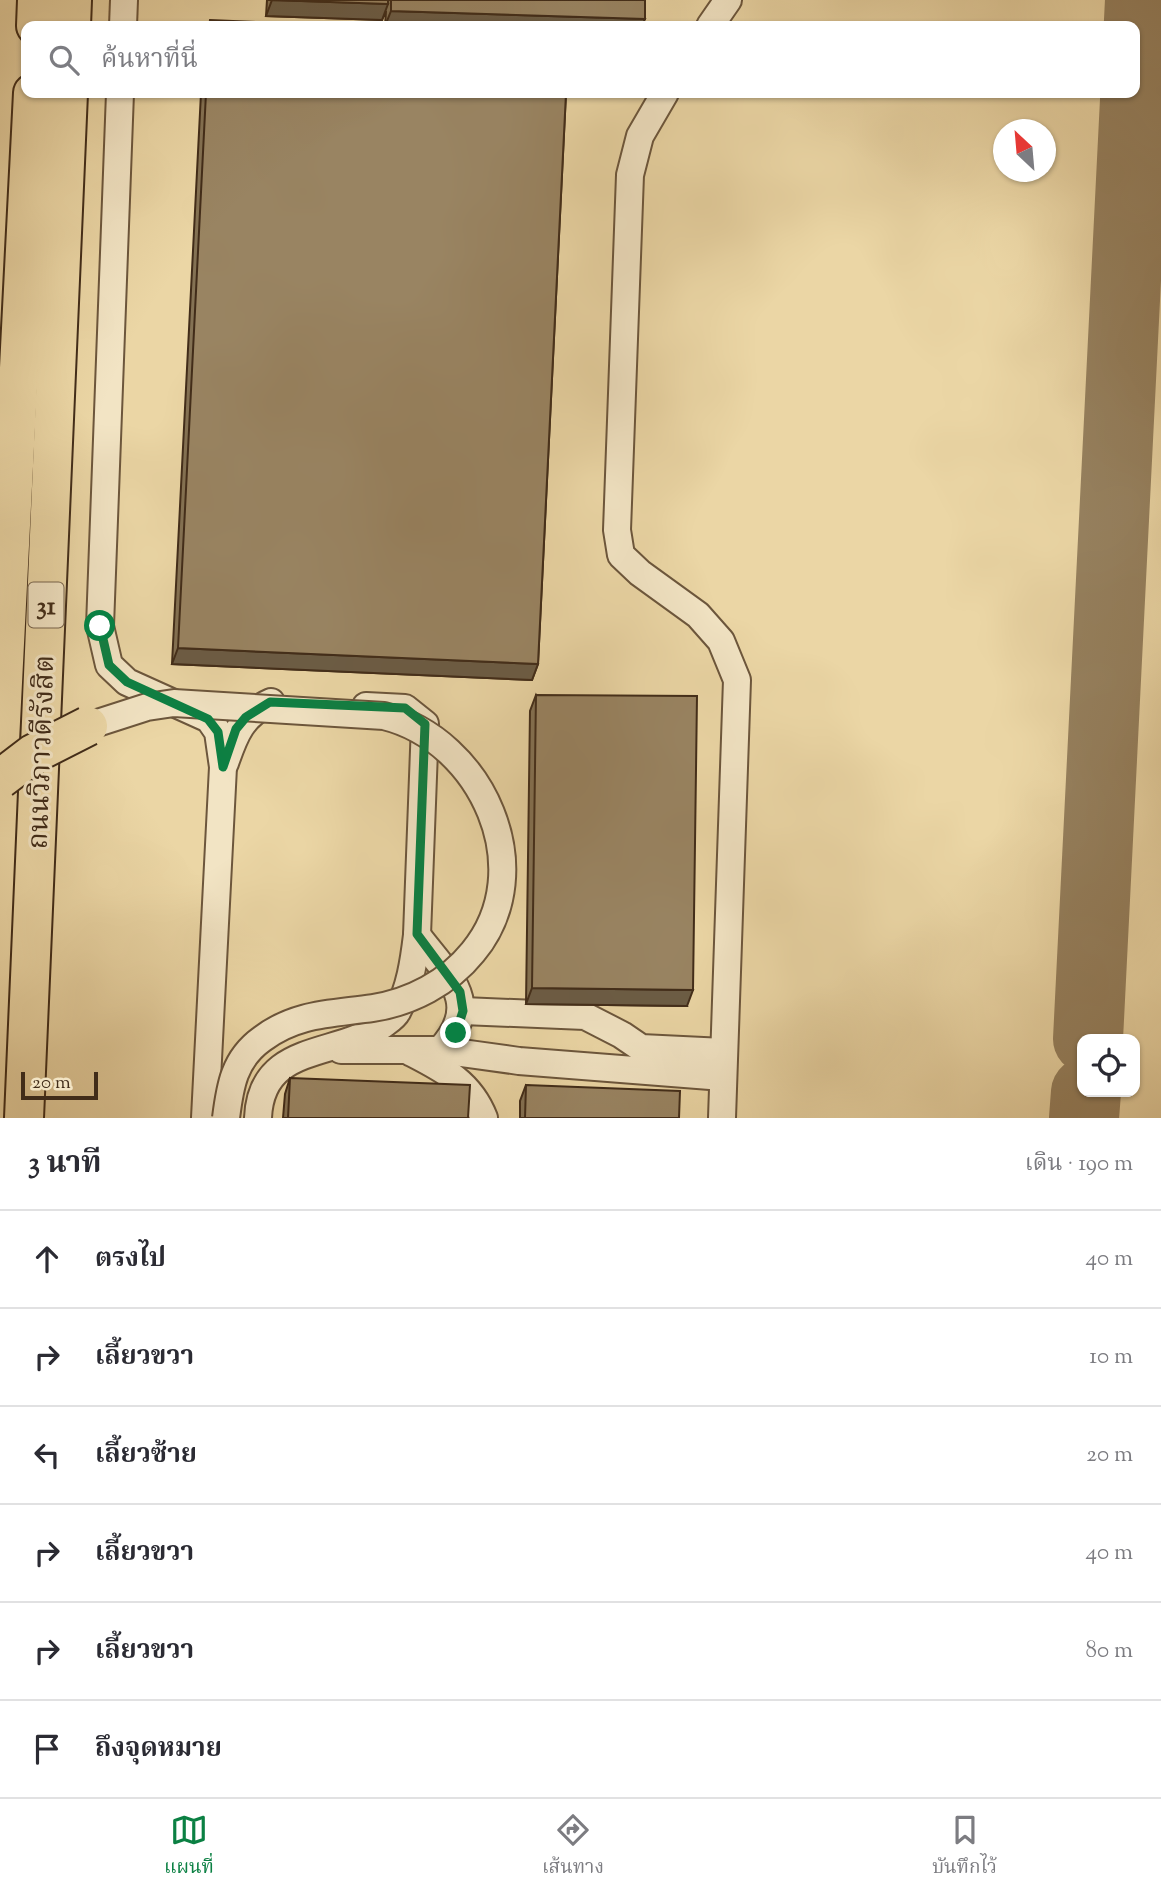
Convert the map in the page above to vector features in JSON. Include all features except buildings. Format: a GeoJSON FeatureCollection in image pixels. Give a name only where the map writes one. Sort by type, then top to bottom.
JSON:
{"type":"FeatureCollection","features":[{"type":"Feature","properties":{"kind":"highway"},"geometry":{"type":"LineString","coordinates":[[36,21],[37,0]]}},
{"type":"Feature","properties":{"kind":"highway"},"geometry":{"type":"LineString","coordinates":[[71,21],[72,0]]}},
{"type":"Feature","properties":{"kind":"highway","name":"31"},"geometry":{"type":"LineString","coordinates":[[0,741],[33,98]]}},
{"type":"Feature","properties":{"kind":"highway","name":"ถนนวิภาวดีรังสิต"},"geometry":{"type":"LineString","coordinates":[[24,1118],[68,98]]}},
{"type":"Feature","properties":{"kind":"highway"},"geometry":{"type":"LineString","coordinates":[[0,779],[33,754],[88,726]]}},
{"type":"Feature","properties":{"kind":"lane"},"geometry":{"type":"LineString","coordinates":[[123,21],[124,0]]}},
{"type":"Feature","properties":{"kind":"lane"},"geometry":{"type":"LineString","coordinates":[[713,21],[728,0]]}},
{"type":"Feature","properties":{"kind":"lane"},"geometry":{"type":"LineString","coordinates":[[120,98],[100,626],[109,665],[127,682],[208,719],[218,732],[223,767],[205,1118]]}},
{"type":"Feature","properties":{"kind":"lane"},"geometry":{"type":"LineString","coordinates":[[662,98],[640,136],[630,175],[617,530],[621,555],[640,573],[698,614],[721,641],[737,680],[722,1118]]}},
{"type":"Feature","properties":{"kind":"lane"},"geometry":{"type":"LineString","coordinates":[[223,767],[236,729],[246,717],[270,702],[405,708],[425,724],[417,934],[413,969],[396,1015],[365,1037],[296,1056],[271,1075],[258,1108],[258,1118]]}},
{"type":"Feature","properties":{"kind":"lane"},"geometry":{"type":"LineString","coordinates":[[88,726],[147,707],[174,703],[384,716],[409,722],[427,733],[461,764],[489,805],[499,833],[502,886],[496,913],[473,953],[443,981],[414,997],[374,1008],[317,1014],[287,1022],[261,1040],[242,1058],[231,1080],[226,1118]]}},
{"type":"Feature","properties":{"kind":"lane"},"geometry":{"type":"LineString","coordinates":[[417,934],[460,992],[463,1011],[456,1033],[440,1050]]}},
{"type":"Feature","properties":{"kind":"lane"},"geometry":{"type":"LineString","coordinates":[[463,1011],[585,1016],[641,1048],[723,1065]]}},
{"type":"Feature","properties":{"kind":"lane"},"geometry":{"type":"LineString","coordinates":[[325,1050],[440,1050],[519,1060],[723,1065]]}},
{"type":"Feature","properties":{"kind":"lane"},"geometry":{"type":"LineString","coordinates":[[409,1051],[453,1074],[471,1092],[484,1118]]}},
{"type":"Feature","properties":{"kind":"taxiway"},"geometry":{"type":"LineString","coordinates":[[1139,21],[1140,0]]}},
{"type":"Feature","properties":{"kind":"taxiway"},"geometry":{"type":"LineString","coordinates":[[1088,1034],[1135,98]]}},
{"type":"Feature","properties":{"kind":"taxiway"},"geometry":{"type":"LineString","coordinates":[[1084,1118],[1086,1097]]}},
{"type":"Feature","properties":{"kind":"route"},"geometry":{"type":"LineString","coordinates":[[100,626],[109,665],[127,682],[147,694],[208,719],[218,732],[223,767],[236,729],[246,717],[270,702],[405,708],[425,724],[417,934],[460,992],[463,1011],[456,1033]]}}]}
